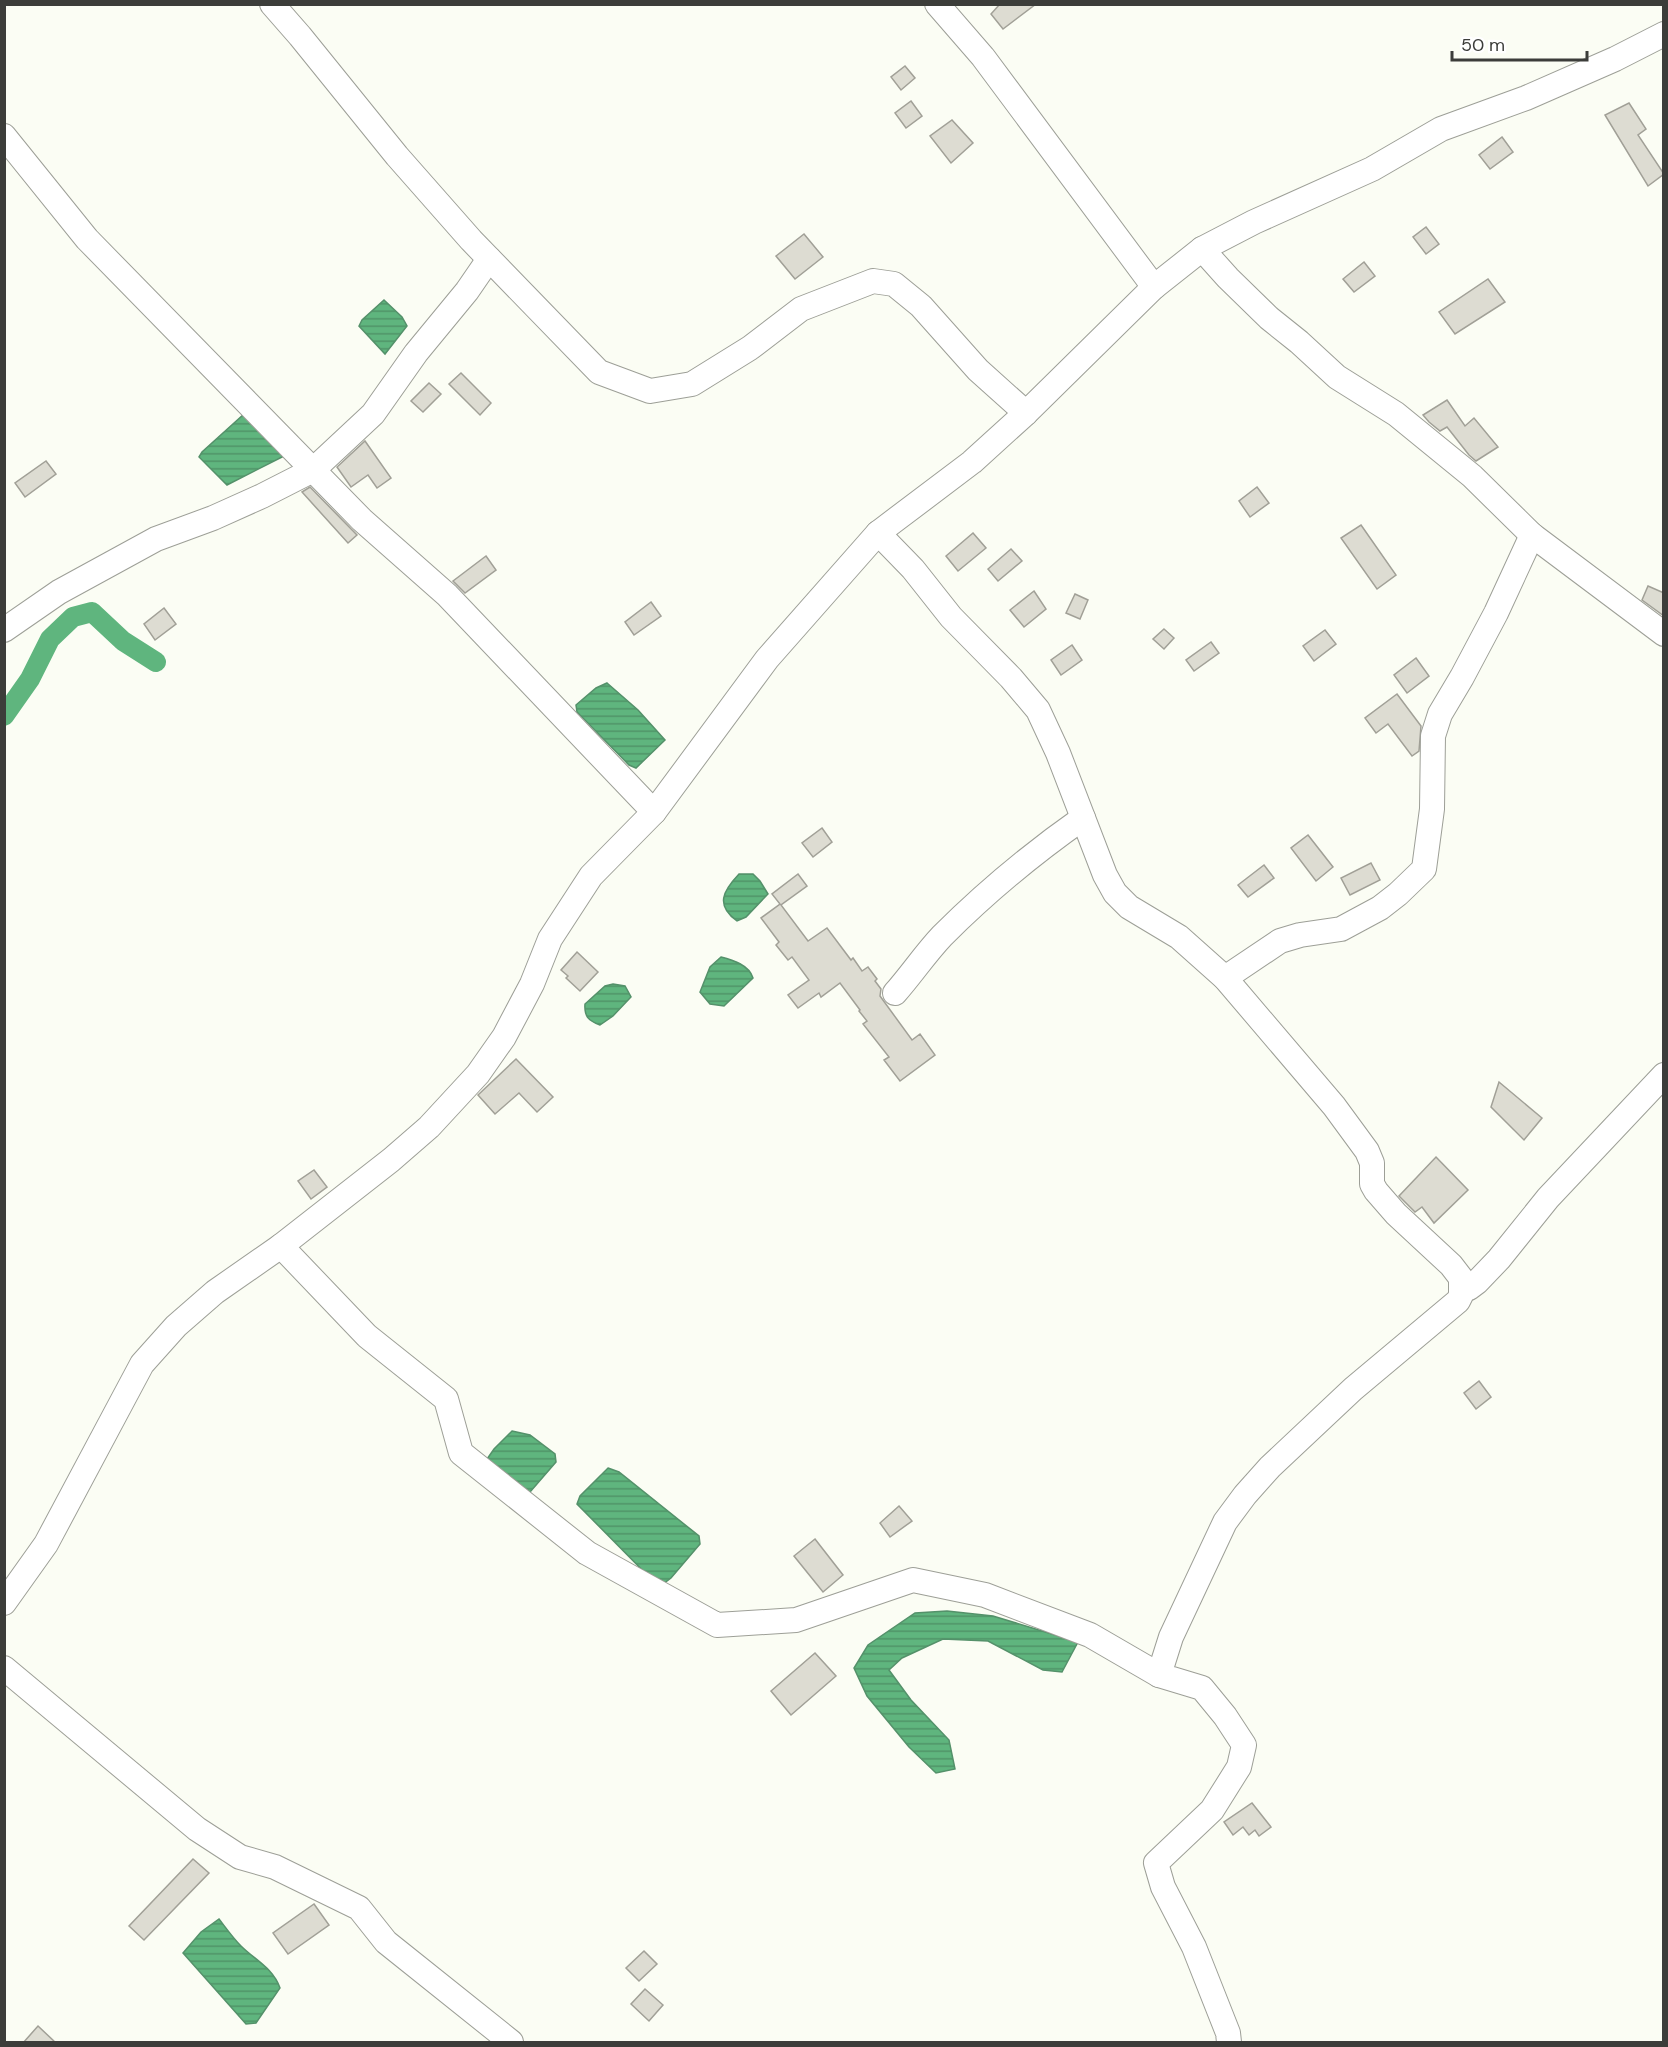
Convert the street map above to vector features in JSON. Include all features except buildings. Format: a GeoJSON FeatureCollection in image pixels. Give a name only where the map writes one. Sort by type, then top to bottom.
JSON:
{"type":"FeatureCollection","features":[{"type":"Feature","properties":{"kind":"street"},"geometry":{"type":"LineString","coordinates":[[272,4],[397,156],[489,259],[599,372],[650,391],[692,384],[750,348],[801,309],[873,281],[894,284],[921,306],[978,370],[1026,413]]}},
{"type":"Feature","properties":{"kind":"street"},"geometry":{"type":"LineString","coordinates":[[937,4],[983,57],[1154,287]]}},
{"type":"Feature","properties":{"kind":"street"},"geometry":{"type":"LineString","coordinates":[[4,1603],[46,1544],[142,1364],[176,1326],[215,1292],[281,1246],[391,1160],[429,1127],[478,1074],[504,1038],[532,984],[550,939],[591,876],[654,812],[767,659],[879,533],[972,462],[1026,413],[1154,287],[1202,249],[1254,222],[1372,169],[1441,129],[1527,98],[1615,59],[1664,34]]}},
{"type":"Feature","properties":{"kind":"street"},"geometry":{"type":"LineString","coordinates":[[4,136],[87,239],[362,520],[447,594],[654,812]]}},
{"type":"Feature","properties":{"kind":"street"},"geometry":{"type":"LineString","coordinates":[[1202,249],[1228,279],[1269,318],[1337,377],[1396,414],[1472,476],[1532,535],[1664,634]]}},
{"type":"Feature","properties":{"kind":"street"},"geometry":{"type":"LineString","coordinates":[[4,630],[59,592],[156,539],[252,501],[313,470],[373,414],[489,259]]}},
{"type":"Feature","properties":{"kind":"street"},"geometry":{"type":"LineString","coordinates":[[879,533],[913,569],[951,618],[1011,678],[1038,710],[1058,753],[1105,875],[1115,893],[1129,907],[1179,938],[1225,978],[1334,1106],[1367,1151],[1372,1163],[1372,1184],[1376,1191],[1396,1214],[1451,1265],[1461,1278],[1458,1301],[1353,1389],[1270,1467],[1245,1494],[1225,1522],[1171,1637],[1159,1675]]}},
{"type":"Feature","properties":{"kind":"street"},"geometry":{"type":"LineString","coordinates":[[1225,978],[1280,941],[1300,935],[1341,929],[1380,908],[1424,869],[1432,809],[1433,736],[1440,714],[1496,613],[1532,535]]}},
{"type":"Feature","properties":{"kind":"street"},"geometry":{"type":"LineString","coordinates":[[895,993],[940,938],[1056,837],[1083,818]]}},
{"type":"Feature","properties":{"kind":"street"},"geometry":{"type":"LineString","coordinates":[[1461,1289],[1469,1288],[1478,1282],[1548,1198],[1664,1075]]}},
{"type":"Feature","properties":{"kind":"street"},"geometry":{"type":"LineString","coordinates":[[281,1246],[368,1336],[447,1399],[461,1453],[587,1552],[717,1626],[796,1620],[913,1580],[985,1595],[1090,1635],[1159,1675],[1202,1688],[1225,1716],[1244,1745],[1239,1767],[1212,1810],[1156,1863],[1163,1887],[1194,1947],[1229,2043]]}},
{"type":"Feature","properties":{"kind":"street"},"geometry":{"type":"LineString","coordinates":[[4,1668],[196,1829],[240,1857],[275,1867],[359,1908],[386,1942],[511,2043]]}},
{"type":"Feature","properties":{"kind":"shaded area"},"geometry":{"type":"Polygon","coordinates":[[[384,300],[402,317],[407,326],[385,354],[359,326],[362,320],[384,300]]]}},
{"type":"Feature","properties":{"kind":"shaded area"},"geometry":{"type":"Polygon","coordinates":[[[244,414],[286,455],[227,485],[199,457],[244,414]]]}},
{"type":"Feature","properties":{"kind":"shaded area"},"geometry":{"type":"Polygon","coordinates":[[[607,683],[638,710],[665,740],[636,768],[629,765],[577,712],[576,705],[596,688],[607,683]]]}},
{"type":"Feature","properties":{"kind":"shaded area"},"geometry":{"type":"Polygon","coordinates":[[[739,874],[753,874],[768,894],[746,917],[737,921],[726,909],[724,898],[729,886],[739,874]]]}},
{"type":"Feature","properties":{"kind":"shaded area"},"geometry":{"type":"Polygon","coordinates":[[[721,957],[744,966],[753,978],[724,1006],[710,1004],[700,992],[710,967],[721,957]]]}},
{"type":"Feature","properties":{"kind":"shaded area"},"geometry":{"type":"Polygon","coordinates":[[[613,984],[625,986],[631,997],[613,1016],[600,1025],[588,1018],[585,1004],[605,986],[613,984]]]}},
{"type":"Feature","properties":{"kind":"shaded area"},"geometry":{"type":"Polygon","coordinates":[[[512,1431],[530,1435],[555,1454],[556,1462],[524,1499],[485,1462],[512,1431]]]}},
{"type":"Feature","properties":{"kind":"shaded area"},"geometry":{"type":"Polygon","coordinates":[[[608,1468],[619,1472],[699,1536],[700,1544],[671,1578],[659,1587],[577,1504],[580,1496],[608,1468]]]}},
{"type":"Feature","properties":{"kind":"shaded area"},"geometry":{"type":"Polygon","coordinates":[[[947,1611],[993,1616],[1078,1642],[1062,1672],[1043,1670],[988,1641],[943,1639],[902,1658],[889,1670],[911,1700],[949,1740],[955,1769],[936,1773],[909,1747],[867,1696],[854,1668],[868,1645],[915,1613],[947,1611]]]}},
{"type":"Feature","properties":{"kind":"shaded area"},"geometry":{"type":"Polygon","coordinates":[[[219,1919],[241,1946],[273,1975],[280,1988],[256,2023],[246,2024],[183,1953],[201,1932],[219,1919]]]}},
{"type":"Feature","properties":{"kind":"waterway"},"geometry":{"type":"LineString","coordinates":[[4,716],[30,679],[50,639],[73,617],[92,612],[123,641],[156,662]]}}]}
